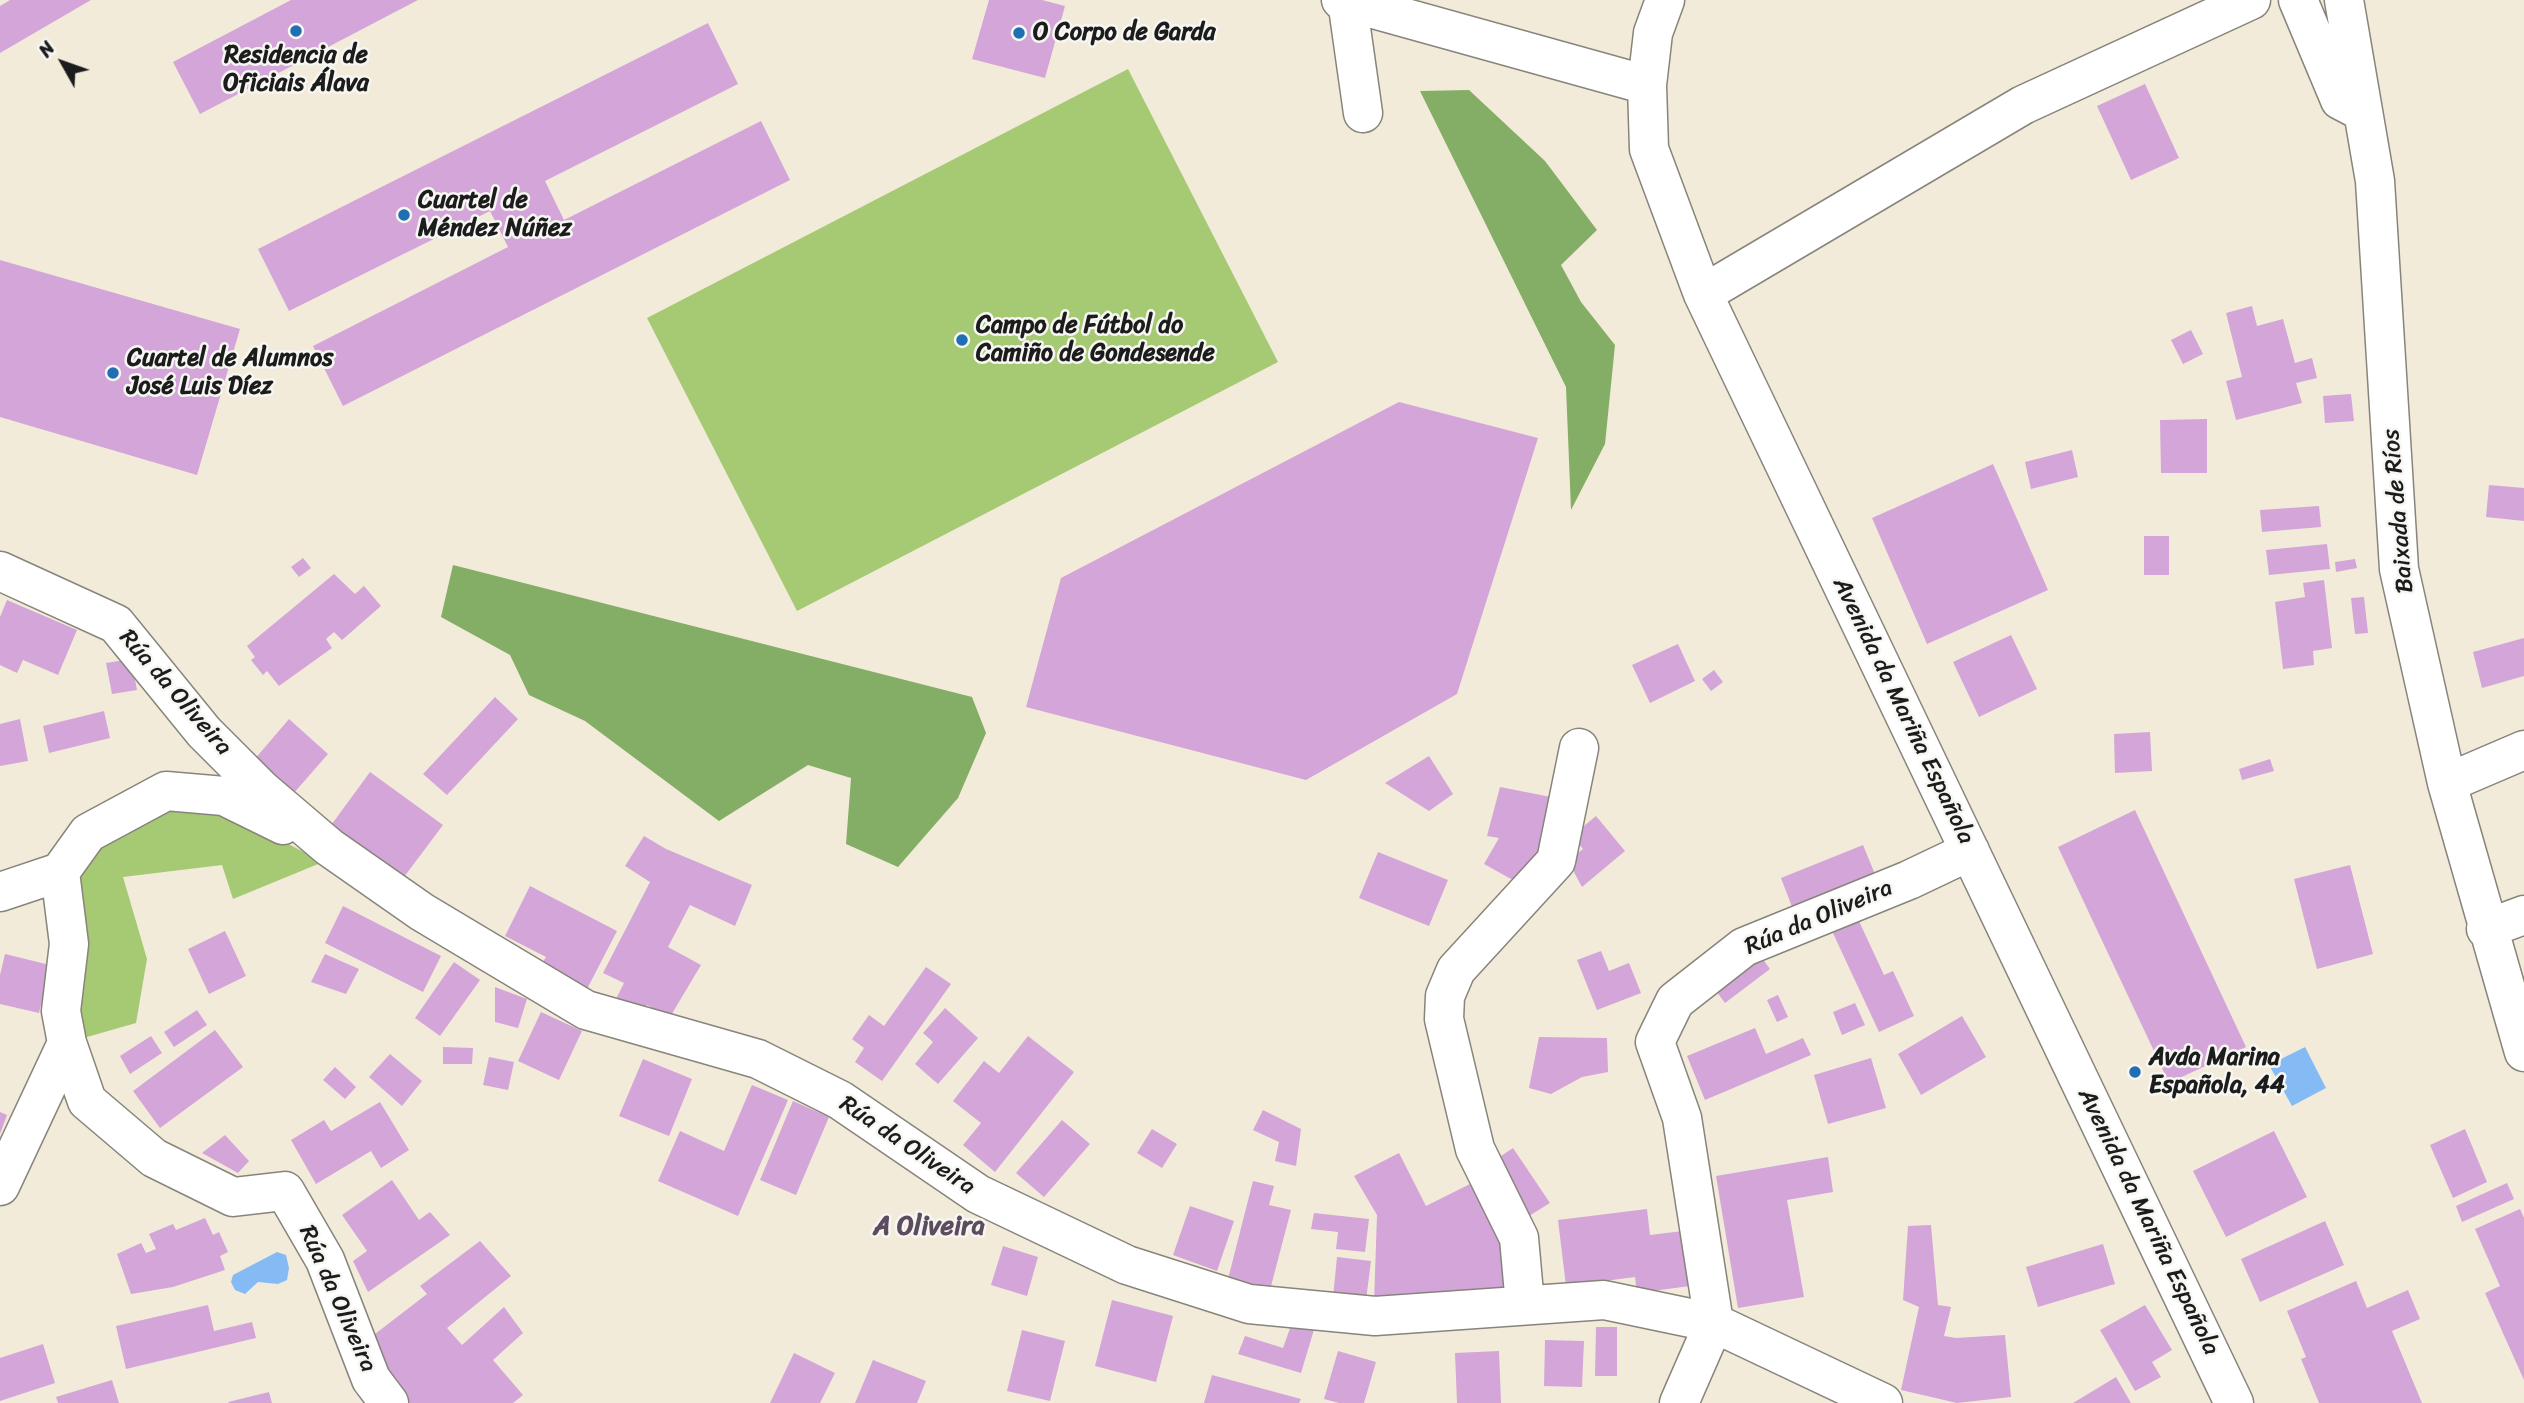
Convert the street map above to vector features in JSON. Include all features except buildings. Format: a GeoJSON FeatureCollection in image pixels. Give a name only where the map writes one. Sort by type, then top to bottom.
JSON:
{"type":"FeatureCollection","features":[{"type":"Feature","properties":{"kind":"street","name":"Avenida da Mariña Española"},"geometry":{"type":"LineString","coordinates":[[1665,0],[1653,33],[1647,85],[1649,149],[1703,294],[2234,1403]]}},
{"type":"Feature","properties":{"kind":"street"},"geometry":{"type":"LineString","coordinates":[[1703,294],[2023,105],[2251,0]]}},
{"type":"Feature","properties":{"kind":"street"},"geometry":{"type":"LineString","coordinates":[[2298,0],[2340,100],[2363,113]]}},
{"type":"Feature","properties":{"kind":"street","name":"Baixada de Ríos"},"geometry":{"type":"LineString","coordinates":[[2344,0],[2375,181],[2399,569],[2446,783],[2486,929],[2524,1052]]}},
{"type":"Feature","properties":{"kind":"street"},"geometry":{"type":"LineString","coordinates":[[1363,113],[1344,1],[1647,85]]}},
{"type":"Feature","properties":{"kind":"street","name":"Rúa da Oliveira"},"geometry":{"type":"LineString","coordinates":[[0,571],[116,624],[204,732],[261,789],[330,846],[422,912],[586,1010],[758,1059],[840,1100],[978,1194],[1127,1265],[1262,1305],[1375,1316],[1604,1300],[1714,1323],[1883,1403]]}},
{"type":"Feature","properties":{"kind":"street"},"geometry":{"type":"LineString","coordinates":[[1525,1305],[1519,1238],[1475,1149],[1444,1019],[1445,996],[1456,970],[1556,861],[1579,748]]}},
{"type":"Feature","properties":{"kind":"street"},"geometry":{"type":"LineString","coordinates":[[2446,783],[2524,750]]}},
{"type":"Feature","properties":{"kind":"street","name":"Rúa da Oliveira"},"geometry":{"type":"LineString","coordinates":[[330,846],[224,796],[166,791],[88,833],[60,873],[69,944],[61,1011],[67,1043],[86,1101],[154,1158],[233,1197],[285,1191],[325,1260],[371,1379],[389,1403]]}},
{"type":"Feature","properties":{"kind":"street","name":"Rúa da Oliveira"},"geometry":{"type":"LineString","coordinates":[[1714,1323],[1682,1118],[1655,1042],[1675,1001],[1744,947],[1909,880],[1970,851]]}},
{"type":"Feature","properties":{"kind":"street"},"geometry":{"type":"LineString","coordinates":[[0,892],[60,873]]}},
{"type":"Feature","properties":{"kind":"street"},"geometry":{"type":"LineString","coordinates":[[2486,929],[2524,915]]}},
{"type":"Feature","properties":{"kind":"street"},"geometry":{"type":"LineString","coordinates":[[0,1186],[67,1043]]}},
{"type":"Feature","properties":{"kind":"street"},"geometry":{"type":"LineString","coordinates":[[1679,1403],[1714,1323]]}},
{"type":"Feature","properties":{"kind":"green space","name":"Campo de Fútbol do Camiño de Gondesende"},"geometry":{"type":"Polygon","coordinates":[[[1128,69],[1278,362],[797,611],[647,318],[1128,69]]]}},
{"type":"Feature","properties":{"kind":"green space"},"geometry":{"type":"Polygon","coordinates":[[[1469,90],[1545,161],[1597,230],[1561,265],[1581,302],[1615,345],[1605,444],[1571,510],[1566,387],[1420,91],[1469,90]]]}},
{"type":"Feature","properties":{"kind":"green space"},"geometry":{"type":"Polygon","coordinates":[[[453,565],[972,697],[986,733],[958,798],[898,867],[846,844],[851,778],[808,765],[719,821],[585,721],[529,695],[510,655],[441,617],[453,565]]]}},
{"type":"Feature","properties":{"kind":"green space"},"geometry":{"type":"Polygon","coordinates":[[[170,803],[217,807],[323,862],[233,899],[222,865],[123,877],[147,959],[136,1023],[80,1039],[71,876],[95,842],[170,803]]]}},
{"type":"Feature","properties":{"kind":"water"},"geometry":{"type":"Polygon","coordinates":[[[2305,1047],[2326,1088],[2292,1106],[2269,1065],[2305,1047]]]}},
{"type":"Feature","properties":{"kind":"water"},"geometry":{"type":"Polygon","coordinates":[[[277,1252],[286,1255],[289,1268],[287,1280],[278,1284],[258,1282],[245,1294],[235,1290],[231,1282],[233,1275],[277,1252]]]}},
{"type":"Feature","properties":{"kind":"place","name":"Residencia de Oficiais Álava"},"geometry":{"type":"Point","coordinates":[296,31]}},
{"type":"Feature","properties":{"kind":"place","name":"O Corpo de Garda"},"geometry":{"type":"Point","coordinates":[1019,33]}},
{"type":"Feature","properties":{"kind":"place","name":"Cuartel de Méndez Núñez"},"geometry":{"type":"Point","coordinates":[404,215]}},
{"type":"Feature","properties":{"kind":"place","name":"Campo de Fútbol do Camiño de Gondesende"},"geometry":{"type":"Point","coordinates":[962,340]}},
{"type":"Feature","properties":{"kind":"place","name":"Cuartel de Alumnos José Luis Díez"},"geometry":{"type":"Point","coordinates":[113,373]}},
{"type":"Feature","properties":{"kind":"place","name":"Avda Marina Española, 44"},"geometry":{"type":"Point","coordinates":[2135,1072]}},
{"type":"Feature","properties":{"kind":"district","name":"A Oliveira"},"geometry":{"type":"Point","coordinates":[929,1227]}}]}
